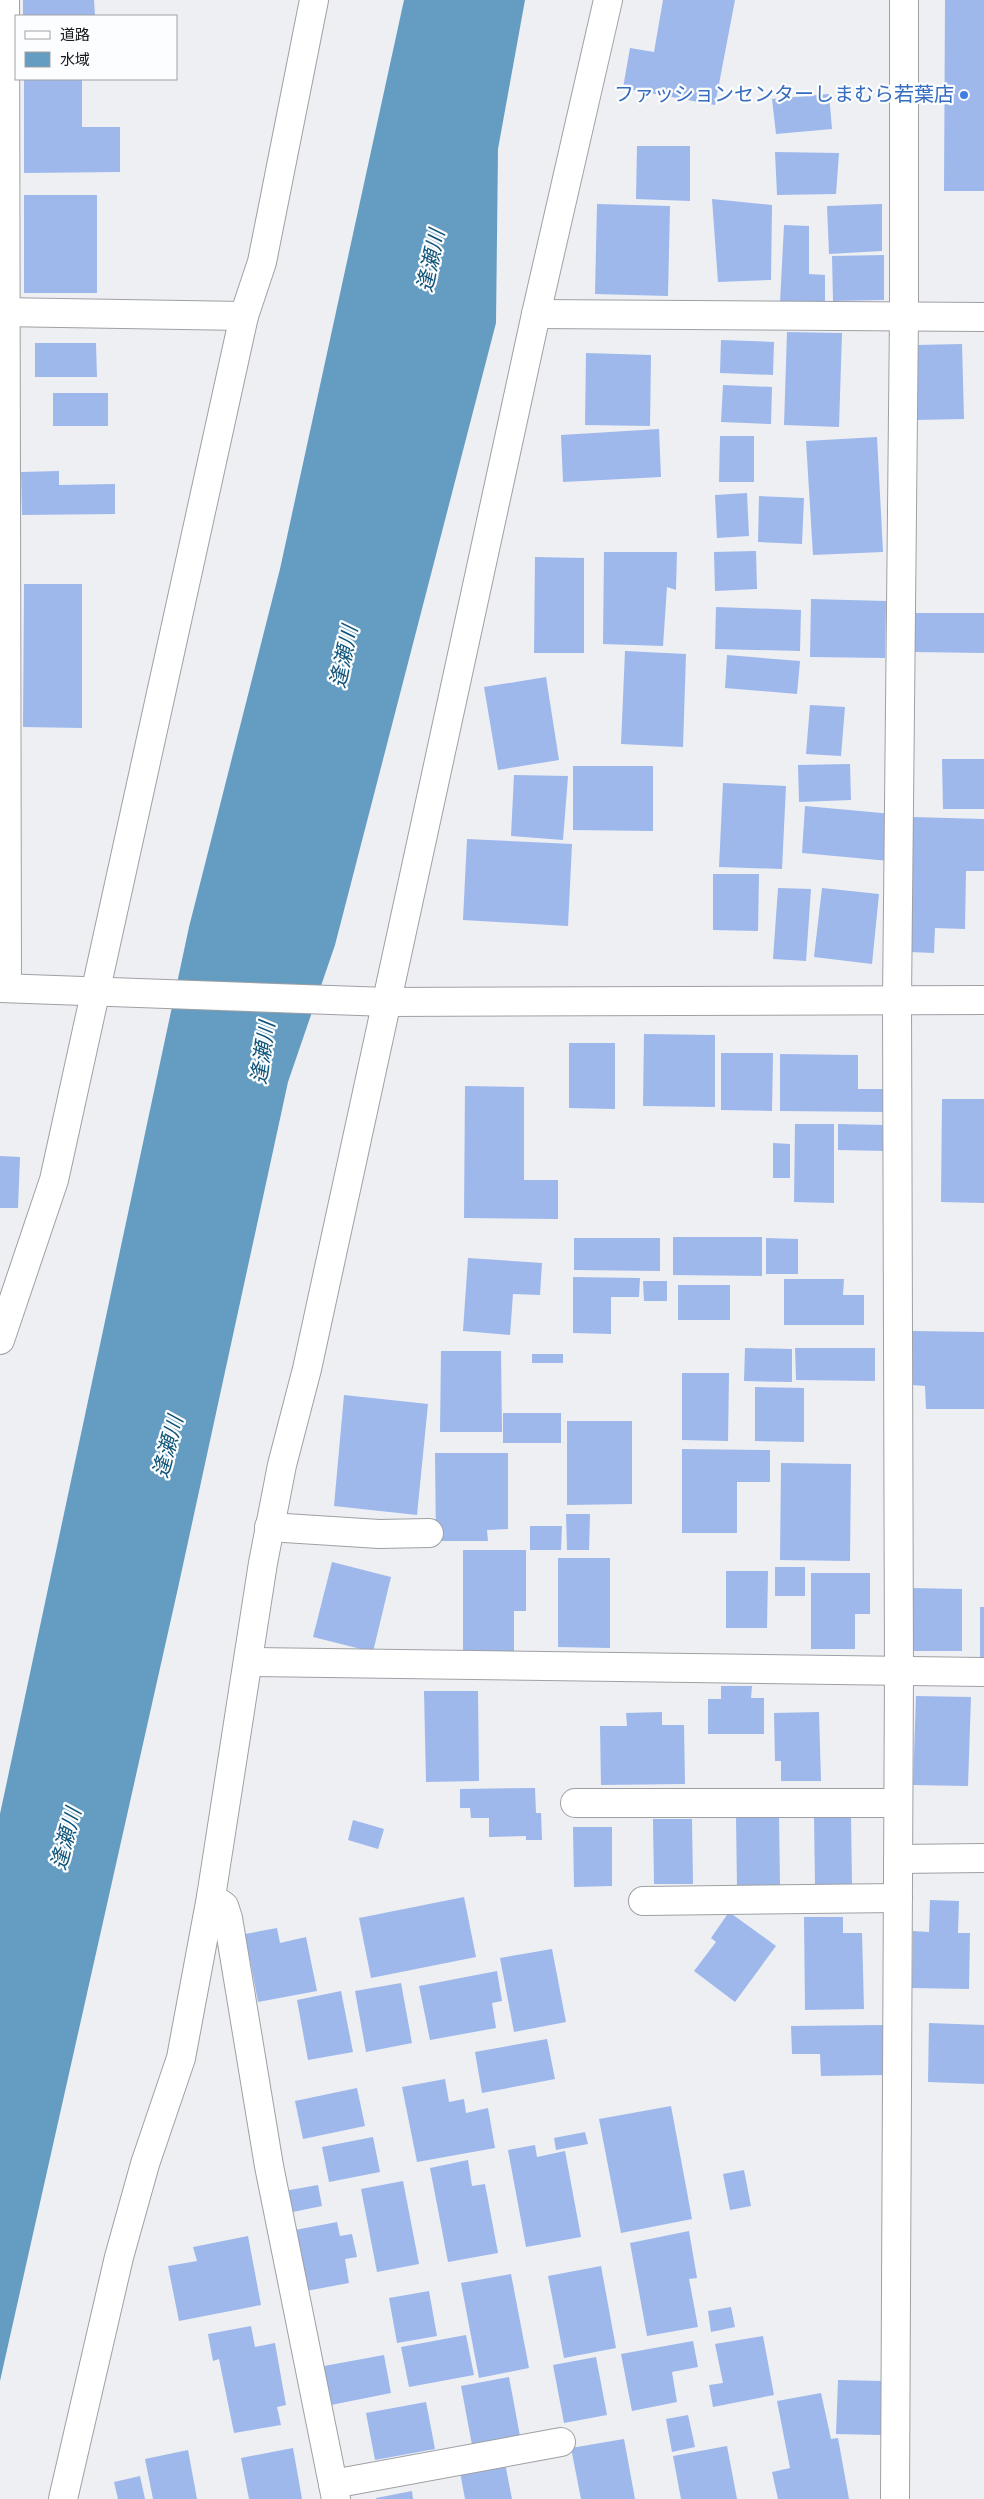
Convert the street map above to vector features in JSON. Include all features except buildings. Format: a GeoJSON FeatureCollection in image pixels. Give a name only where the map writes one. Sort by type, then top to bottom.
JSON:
{"type":"FeatureCollection","features":[{"type":"Feature","properties":{"kind":"street"},"geometry":{"type":"LineString","coordinates":[[5,0],[3,312],[4,988],[96,993],[387,1002],[984,1000]]}},
{"type":"Feature","properties":{"kind":"street"},"geometry":{"type":"LineString","coordinates":[[1,1332],[54,1180],[244,316],[262,262],[314,0]]}},
{"type":"Feature","properties":{"kind":"street"},"geometry":{"type":"LineString","coordinates":[[63,2499],[122,2248],[144,2164],[181,2058],[212,1897],[248,1662],[282,1465],[307,1368],[536,314],[608,0]]}},
{"type":"Feature","properties":{"kind":"street"},"geometry":{"type":"LineString","coordinates":[[895,2499],[899,1672],[897,1001],[904,315],[904,0]]}},
{"type":"Feature","properties":{"kind":"street"},"geometry":{"type":"LineString","coordinates":[[3,312],[244,316]]}},
{"type":"Feature","properties":{"kind":"street"},"geometry":{"type":"LineString","coordinates":[[536,314],[984,317]]}},
{"type":"Feature","properties":{"kind":"street"},"geometry":{"type":"LineString","coordinates":[[270,1527],[379,1534],[429,1533]]}},
{"type":"Feature","properties":{"kind":"street"},"geometry":{"type":"LineString","coordinates":[[248,1662],[984,1672]]}},
{"type":"Feature","properties":{"kind":"street"},"geometry":{"type":"LineString","coordinates":[[576,1803],[898,1802]]}},
{"type":"Feature","properties":{"kind":"street"},"geometry":{"type":"LineString","coordinates":[[898,1859],[984,1858]]}},
{"type":"Feature","properties":{"kind":"street"},"geometry":{"type":"LineString","coordinates":[[212,1897],[224,1906],[228,1918],[269,2166],[335,2492],[561,2442]]}},
{"type":"Feature","properties":{"kind":"street"},"geometry":{"type":"LineString","coordinates":[[642,1901],[898,1898]]}},
{"type":"Feature","properties":{"kind":"water","name":"逢瀬川"},"geometry":{"type":"Polygon","coordinates":[[[404,0],[525,0],[498,149],[496,323],[335,945],[288,1082],[178,1588],[0,2381],[0,1814],[189,927],[280,569],[404,0]]]}},
{"type":"Feature","properties":{"kind":"place","name":"ファッションセンターしまむら若葉店"},"geometry":{"type":"Point","coordinates":[964,95]}}]}
